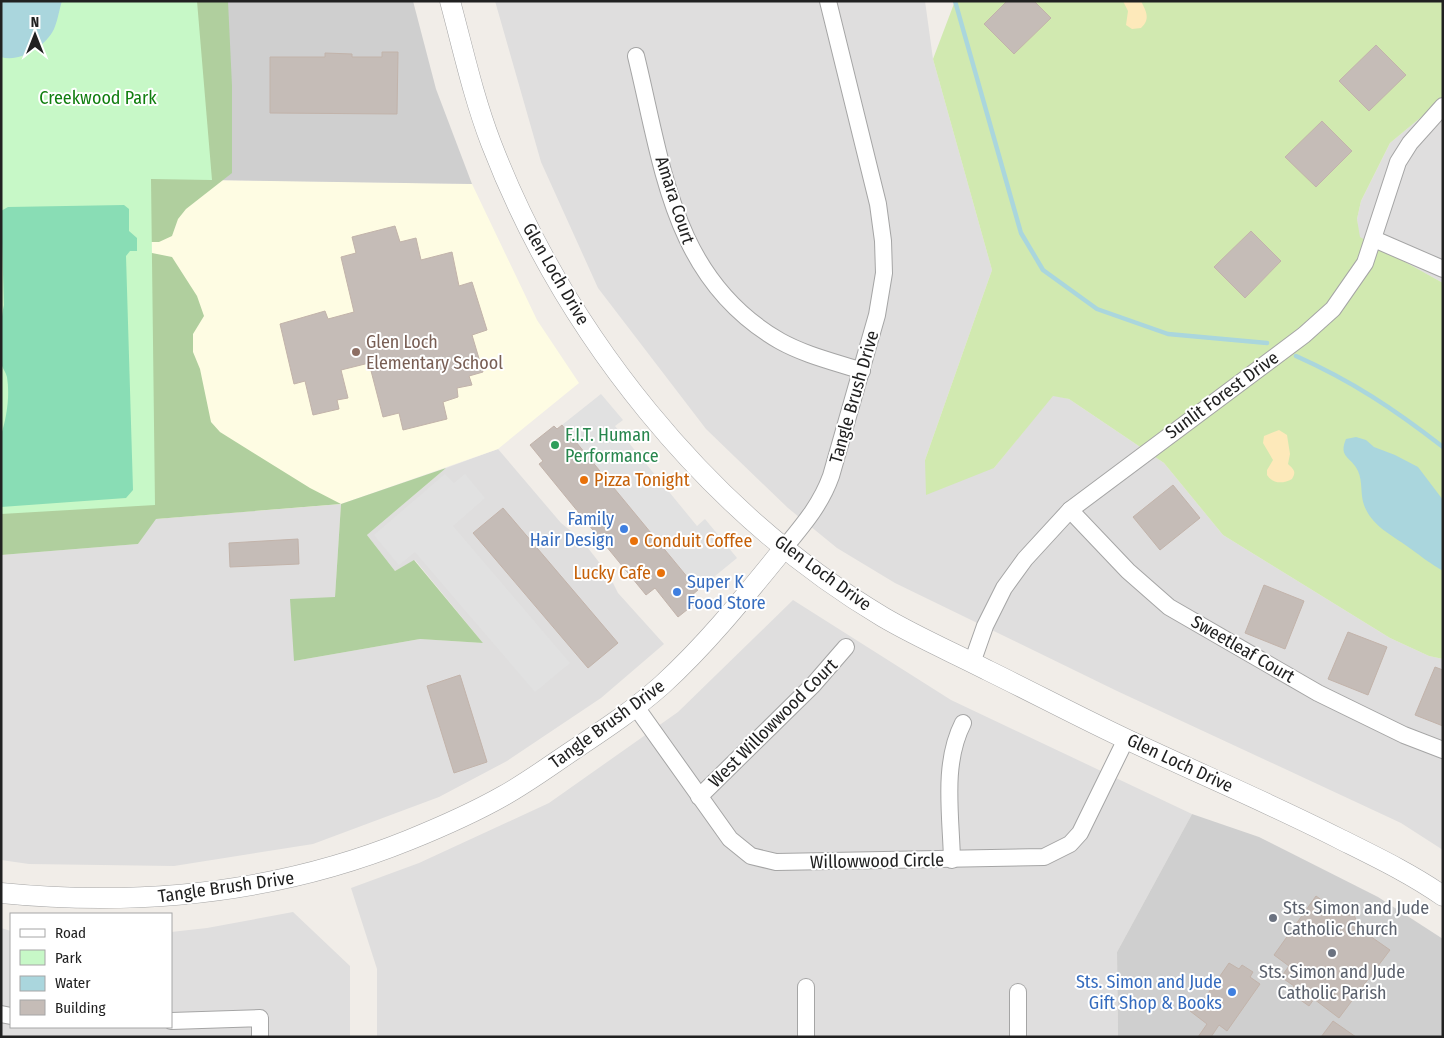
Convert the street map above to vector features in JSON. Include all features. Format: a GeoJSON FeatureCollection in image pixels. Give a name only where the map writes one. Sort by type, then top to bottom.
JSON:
{"type":"FeatureCollection","features":[{"type":"Feature","properties":{"kind":"street","name":"Glen Loch Drive"},"geometry":{"type":"LineString","coordinates":[[450,1],[467,74],[491,143],[535,242],[579,319],[646,408],[698,469],[741,510],[785,547],[844,592],[883,616],[1126,739],[1306,821],[1392,865],[1443,896]]}},
{"type":"Feature","properties":{"kind":"street","name":"Tangle Brush Drive"},"geometry":{"type":"LineString","coordinates":[[1,893],[46,898],[126,899],[213,892],[259,886],[301,876],[375,854],[475,810],[537,775],[636,707],[707,642],[809,518],[824,495],[878,315],[884,273],[883,241],[878,204],[828,1]]}},
{"type":"Feature","properties":{"kind":"street","name":"Amara Court"},"geometry":{"type":"LineString","coordinates":[[636,56],[680,225],[692,251],[707,276],[725,298],[753,324],[782,342],[812,355],[862,371]]}},
{"type":"Feature","properties":{"kind":"street","name":"Sunlit Forest Drive"},"geometry":{"type":"LineString","coordinates":[[972,662],[985,626],[1004,588],[1024,559],[1070,510],[1304,335],[1333,309],[1365,263],[1398,162],[1410,143],[1443,106]]}},
{"type":"Feature","properties":{"kind":"street"},"geometry":{"type":"LineString","coordinates":[[1374,239],[1443,269]]}},
{"type":"Feature","properties":{"kind":"street","name":"Sweetleaf Court"},"geometry":{"type":"LineString","coordinates":[[1070,510],[1128,571],[1169,607],[1318,693],[1404,735],[1443,750]]}},
{"type":"Feature","properties":{"kind":"street","name":"West Willowwood Court"},"geometry":{"type":"LineString","coordinates":[[699,797],[813,685],[846,647]]}},
{"type":"Feature","properties":{"kind":"street","name":"Willowwood Circle"},"geometry":{"type":"LineString","coordinates":[[636,707],[730,839],[751,856],[776,862],[1044,858],[1070,844],[1080,833],[1090,816],[1126,739]]}},
{"type":"Feature","properties":{"kind":"street"},"geometry":{"type":"LineString","coordinates":[[952,860],[950,766],[956,736],[963,723]]}},
{"type":"Feature","properties":{"kind":"street"},"geometry":{"type":"LineString","coordinates":[[806,987],[806,1037]]}},
{"type":"Feature","properties":{"kind":"street"},"geometry":{"type":"LineString","coordinates":[[1018,992],[1018,1037]]}},
{"type":"Feature","properties":{"kind":"street"},"geometry":{"type":"LineString","coordinates":[[172,1021],[260,1018],[260,1037]]}},
{"type":"Feature","properties":{"kind":"shaded area"},"geometry":{"type":"Polygon","coordinates":[[[197,1],[413,1],[436,89],[472,184],[212,180],[197,1]]]}},
{"type":"Feature","properties":{"kind":"shaded area"},"geometry":{"type":"Polygon","coordinates":[[[495,1],[925,1],[933,59],[992,270],[925,460],[994,468],[1053,395],[1069,399],[1164,463],[1223,535],[1390,638],[1429,656],[1443,659],[1443,850],[1401,823],[1117,691],[895,583],[837,548],[788,508],[706,429],[598,288],[541,162],[495,1]]]}},
{"type":"Feature","properties":{"kind":"shaded area"},"geometry":{"type":"Polygon","coordinates":[[[1443,99],[1443,283],[1359,237],[1357,219],[1361,201],[1390,143],[1443,99]]]}},
{"type":"Feature","properties":{"kind":"shaded area","name":"Glen Loch Elementary School"},"geometry":{"type":"Polygon","coordinates":[[[151,179],[472,184],[537,320],[579,383],[498,449],[341,504],[155,519],[151,179]]]}},
{"type":"Feature","properties":{"kind":"shaded area"},"geometry":{"type":"Polygon","coordinates":[[[601,394],[623,420],[615,426],[697,526],[705,519],[737,558],[698,590],[562,425],[601,394]]]}},
{"type":"Feature","properties":{"kind":"shaded area"},"geometry":{"type":"Polygon","coordinates":[[[498,449],[561,523],[581,539],[609,575],[618,593],[664,644],[601,698],[507,761],[439,797],[313,844],[174,866],[29,864],[1,860],[1,555],[138,544],[155,519],[341,504],[335,597],[294,661],[420,639],[483,643],[415,560],[395,571],[367,535],[446,468],[498,449]]]}},
{"type":"Feature","properties":{"kind":"shaded area"},"geometry":{"type":"Polygon","coordinates":[[[445,474],[454,483],[465,474],[485,498],[453,526],[570,663],[535,692],[415,552],[399,565],[374,535],[445,474]]]}},
{"type":"Feature","properties":{"kind":"shaded area"},"geometry":{"type":"Polygon","coordinates":[[[793,600],[951,700],[1192,814],[1117,952],[1118,1037],[377,1037],[377,969],[351,888],[419,863],[549,803],[678,712],[793,600]]]}},
{"type":"Feature","properties":{"kind":"shaded area","name":"Sts. Simon and Jude Catholic Church"},"geometry":{"type":"Polygon","coordinates":[[[1192,814],[1259,837],[1378,897],[1443,939],[1443,1037],[1118,1037],[1117,952],[1192,814]]]}},
{"type":"Feature","properties":{"kind":"shaded area"},"geometry":{"type":"Polygon","coordinates":[[[293,912],[350,966],[350,1037],[1,1037],[1,928],[10,931],[10,1028],[172,1028],[172,932],[207,928],[293,912]]]}},
{"type":"Feature","properties":{"kind":"green space","name":"Creekwood Park"},"geometry":{"type":"Polygon","coordinates":[[[1,1],[197,1],[212,180],[151,179],[155,505],[1,514],[1,1]]]}},
{"type":"Feature","properties":{"kind":"green space"},"geometry":{"type":"Polygon","coordinates":[[[173,1],[228,1],[232,86],[232,173],[186,209],[178,219],[172,236],[159,242],[147,242],[1,111],[173,1]]]}},
{"type":"Feature","properties":{"kind":"green space"},"geometry":{"type":"Polygon","coordinates":[[[955,1],[1443,1],[1443,99],[1390,143],[1361,201],[1357,219],[1360,237],[1443,283],[1443,659],[1429,656],[1390,638],[1223,535],[1164,463],[1069,399],[1053,396],[994,468],[926,495],[925,460],[992,270],[933,59],[955,1]]]}},
{"type":"Feature","properties":{"kind":"green space"},"geometry":{"type":"Polygon","coordinates":[[[124,205],[129,209],[129,231],[137,238],[137,251],[130,251],[126,256],[133,490],[126,498],[1,507],[1,435],[5,421],[8,391],[7,377],[2,365],[0,341],[4,305],[1,211],[8,207],[124,205]]]}},
{"type":"Feature","properties":{"kind":"green space"},"geometry":{"type":"Polygon","coordinates":[[[147,252],[172,257],[197,296],[204,316],[193,334],[193,352],[200,369],[211,422],[220,432],[310,488],[341,504],[156,519],[138,544],[1,555],[1,507],[147,252]]]}},
{"type":"Feature","properties":{"kind":"green space"},"geometry":{"type":"Polygon","coordinates":[[[446,468],[367,535],[395,571],[414,560],[483,643],[420,639],[294,661],[290,599],[335,597],[341,504],[446,468]]]}},
{"type":"Feature","properties":{"kind":"sand"},"geometry":{"type":"Polygon","coordinates":[[[1123,1],[1141,1],[1147,18],[1141,28],[1132,29],[1126,25],[1128,11],[1123,1]]]}},
{"type":"Feature","properties":{"kind":"sand"},"geometry":{"type":"Polygon","coordinates":[[[1279,430],[1287,435],[1290,454],[1288,464],[1294,472],[1292,479],[1285,482],[1275,482],[1267,475],[1267,470],[1273,460],[1263,443],[1264,436],[1279,430]]]}},
{"type":"Feature","properties":{"kind":"water"},"geometry":{"type":"Polygon","coordinates":[[[1,1],[62,1],[57,22],[45,41],[32,52],[16,58],[8,58],[1,57],[1,1]]]}},
{"type":"Feature","properties":{"kind":"water"},"geometry":{"type":"Polygon","coordinates":[[[1356,437],[1366,440],[1374,447],[1418,467],[1443,500],[1443,571],[1384,530],[1368,513],[1363,501],[1358,471],[1344,454],[1346,439],[1356,437]]]}},
{"type":"Feature","properties":{"kind":"building"},"geometry":{"type":"Polygon","coordinates":[[[1007,1],[1034,1],[1051,18],[1014,54],[984,24],[1007,1]]]}},
{"type":"Feature","properties":{"kind":"building"},"geometry":{"type":"Polygon","coordinates":[[[1376,45],[1406,75],[1369,111],[1339,81],[1376,45]]]}},
{"type":"Feature","properties":{"kind":"building"},"geometry":{"type":"Polygon","coordinates":[[[382,52],[398,52],[397,114],[270,113],[270,57],[325,57],[325,53],[352,54],[352,57],[382,57],[382,52]]]}},
{"type":"Feature","properties":{"kind":"building"},"geometry":{"type":"Polygon","coordinates":[[[1322,121],[1352,151],[1316,187],[1285,157],[1322,121]]]}},
{"type":"Feature","properties":{"kind":"building"},"geometry":{"type":"Polygon","coordinates":[[[395,226],[400,242],[416,238],[421,260],[452,252],[459,286],[472,282],[487,330],[472,335],[483,372],[469,376],[472,385],[457,388],[458,397],[443,402],[447,419],[403,430],[399,413],[383,417],[369,363],[341,370],[348,398],[337,400],[339,409],[313,415],[305,381],[294,384],[280,324],[325,311],[328,319],[354,312],[341,257],[356,253],[352,237],[395,226]]]}},
{"type":"Feature","properties":{"kind":"building"},"geometry":{"type":"Polygon","coordinates":[[[1251,231],[1281,261],[1245,298],[1214,267],[1251,231]]]}},
{"type":"Feature","properties":{"kind":"building"},"geometry":{"type":"Polygon","coordinates":[[[562,425],[698,590],[692,595],[698,601],[678,617],[655,588],[646,595],[539,464],[543,461],[530,445],[554,426],[557,429],[562,425]]]}},
{"type":"Feature","properties":{"kind":"building"},"geometry":{"type":"Polygon","coordinates":[[[1173,485],[1200,518],[1160,550],[1133,517],[1173,485]]]}},
{"type":"Feature","properties":{"kind":"building"},"geometry":{"type":"Polygon","coordinates":[[[503,508],[618,643],[588,668],[473,533],[503,508]]]}},
{"type":"Feature","properties":{"kind":"building"},"geometry":{"type":"Polygon","coordinates":[[[298,539],[299,564],[230,567],[229,543],[298,539]]]}},
{"type":"Feature","properties":{"kind":"building"},"geometry":{"type":"Polygon","coordinates":[[[1264,585],[1304,601],[1285,649],[1245,633],[1264,585]]]}},
{"type":"Feature","properties":{"kind":"building"},"geometry":{"type":"Polygon","coordinates":[[[1348,632],[1387,647],[1368,695],[1328,679],[1348,632]]]}},
{"type":"Feature","properties":{"kind":"building"},"geometry":{"type":"Polygon","coordinates":[[[1435,667],[1443,670],[1443,726],[1415,715],[1435,667]]]}},
{"type":"Feature","properties":{"kind":"building"},"geometry":{"type":"Polygon","coordinates":[[[460,675],[487,762],[454,773],[427,686],[460,675]]]}},
{"type":"Feature","properties":{"kind":"building","name":"Sts. Simon and Jude Catholic Parish"},"geometry":{"type":"Polygon","coordinates":[[[1316,896],[1341,914],[1348,913],[1354,915],[1360,929],[1390,950],[1339,1018],[1314,999],[1309,1006],[1289,992],[1294,986],[1281,977],[1289,966],[1274,955],[1316,896]]]}},
{"type":"Feature","properties":{"kind":"building","name":"Sts. Simon and Jude Gift Shop & Books"},"geometry":{"type":"Polygon","coordinates":[[[1229,963],[1239,969],[1242,965],[1253,972],[1250,977],[1260,984],[1227,1031],[1219,1025],[1211,1037],[1198,1037],[1207,1024],[1190,1011],[1198,999],[1202,1002],[1229,963]]]}},
{"type":"Feature","properties":{"kind":"building","name":"Sts. Simon and Jude Catholic Parish"},"geometry":{"type":"Polygon","coordinates":[[[1333,1021],[1356,1037],[1321,1037],[1333,1021]]]}},
{"type":"Feature","properties":{"kind":"waterway"},"geometry":{"type":"LineString","coordinates":[[955,1],[1021,233],[1043,270],[1097,309],[1168,334],[1267,343]]}},
{"type":"Feature","properties":{"kind":"waterway"},"geometry":{"type":"LineString","coordinates":[[1296,356],[1336,375],[1372,397],[1443,447]]}},
{"type":"Feature","properties":{"kind":"place","name":"Glen Loch Elementary School"},"geometry":{"type":"Point","coordinates":[356,352]}},
{"type":"Feature","properties":{"kind":"place","name":"F.I.T. Human Performance"},"geometry":{"type":"Point","coordinates":[555,445]}},
{"type":"Feature","properties":{"kind":"place","name":"Pizza Tonight"},"geometry":{"type":"Point","coordinates":[584,480]}},
{"type":"Feature","properties":{"kind":"place","name":"Family Hair Design"},"geometry":{"type":"Point","coordinates":[624,529]}},
{"type":"Feature","properties":{"kind":"place","name":"Conduit Coffee"},"geometry":{"type":"Point","coordinates":[634,541]}},
{"type":"Feature","properties":{"kind":"place","name":"Lucky Cafe"},"geometry":{"type":"Point","coordinates":[661,573]}},
{"type":"Feature","properties":{"kind":"place","name":"Super K Food Store"},"geometry":{"type":"Point","coordinates":[677,592]}},
{"type":"Feature","properties":{"kind":"place","name":"Sts. Simon and Jude Catholic Church"},"geometry":{"type":"Point","coordinates":[1273,918]}},
{"type":"Feature","properties":{"kind":"place","name":"Sts. Simon and Jude Catholic Parish"},"geometry":{"type":"Point","coordinates":[1332,953]}},
{"type":"Feature","properties":{"kind":"place","name":"Sts. Simon and Jude Gift Shop & Books"},"geometry":{"type":"Point","coordinates":[1232,992]}}]}
